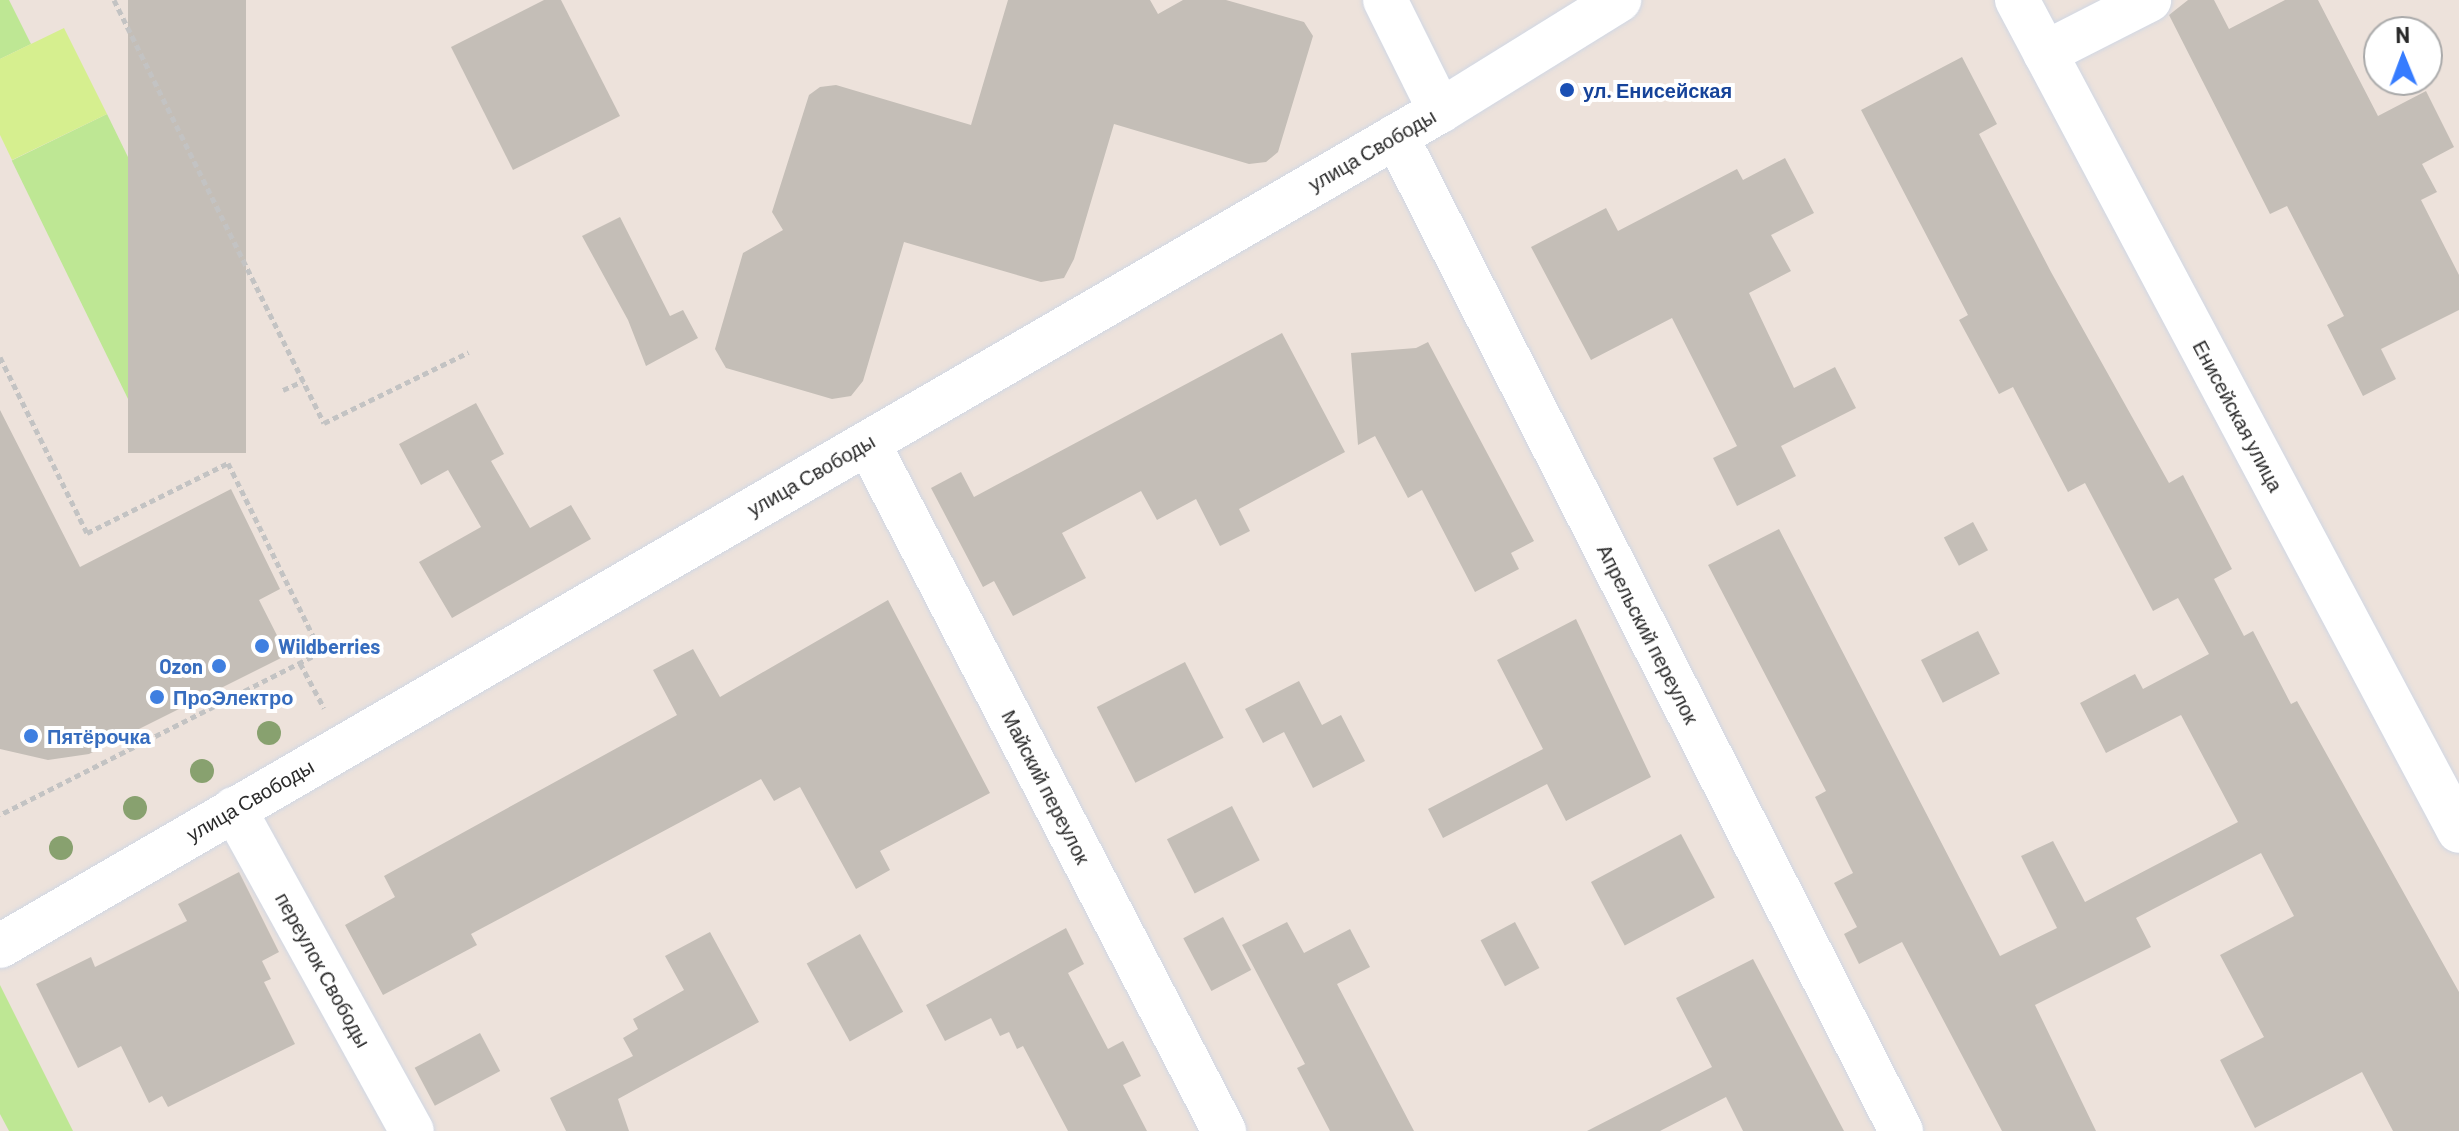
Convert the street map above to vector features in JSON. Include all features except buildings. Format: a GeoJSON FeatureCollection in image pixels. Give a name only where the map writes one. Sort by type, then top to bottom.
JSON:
{"type":"FeatureCollection","features":[{"type":"Feature","properties":{"kind":"street"},"geometry":{"type":"LineString","coordinates":[[1385,0],[1440,111]]}},
{"type":"Feature","properties":{"kind":"street","name":"улица Свободы"},"geometry":{"type":"LineString","coordinates":[[0,946],[1440,111],[1619,0]]}},
{"type":"Feature","properties":{"kind":"street","name":"Енисейская улица"},"geometry":{"type":"LineString","coordinates":[[2017,0],[2459,831]]}},
{"type":"Feature","properties":{"kind":"street"},"geometry":{"type":"LineString","coordinates":[[2045,53],[2149,0]]}},
{"type":"Feature","properties":{"kind":"street","name":"Апрельский переулок"},"geometry":{"type":"LineString","coordinates":[[1396,136],[1901,1131]]}},
{"type":"Feature","properties":{"kind":"street","name":"Майский переулок"},"geometry":{"type":"LineString","coordinates":[[868,443],[1224,1131]]}},
{"type":"Feature","properties":{"kind":"street","name":"переулок Свободы"},"geometry":{"type":"LineString","coordinates":[[234,809],[412,1131]]}},
{"type":"Feature","properties":{"kind":"path"},"geometry":{"type":"LineString","coordinates":[[114,0],[324,423],[469,352]]}},
{"type":"Feature","properties":{"kind":"path"},"geometry":{"type":"LineString","coordinates":[[0,357],[87,533],[228,463],[321,652],[0,815]]}},
{"type":"Feature","properties":{"kind":"path"},"geometry":{"type":"LineString","coordinates":[[283,390],[303,381]]}},
{"type":"Feature","properties":{"kind":"path"},"geometry":{"type":"LineString","coordinates":[[300,663],[331,721]]}},
{"type":"Feature","properties":{"kind":"green space"},"geometry":{"type":"Polygon","coordinates":[[[0,0],[9,0],[31,44],[0,59],[0,0]]]}},
{"type":"Feature","properties":{"kind":"green space"},"geometry":{"type":"Polygon","coordinates":[[[64,28],[107,114],[12,160],[0,135],[0,59],[64,28]]]}},
{"type":"Feature","properties":{"kind":"green space"},"geometry":{"type":"Polygon","coordinates":[[[107,114],[228,363],[133,409],[12,160],[107,114]]]}},
{"type":"Feature","properties":{"kind":"green space"},"geometry":{"type":"Polygon","coordinates":[[[0,985],[73,1131],[9,1131],[0,1114],[0,985]]]}},
{"type":"Feature","properties":{"kind":"place","name":"ул. Енисейская"},"geometry":{"type":"Point","coordinates":[1567,90]}},
{"type":"Feature","properties":{"kind":"place","name":"Wildberries"},"geometry":{"type":"Point","coordinates":[262,646]}},
{"type":"Feature","properties":{"kind":"place","name":"Ozon"},"geometry":{"type":"Point","coordinates":[219,666]}},
{"type":"Feature","properties":{"kind":"place","name":"ПроЭлектро"},"geometry":{"type":"Point","coordinates":[157,697]}},
{"type":"Feature","properties":{"kind":"place","name":"Пятёрочка"},"geometry":{"type":"Point","coordinates":[31,736]}}]}
